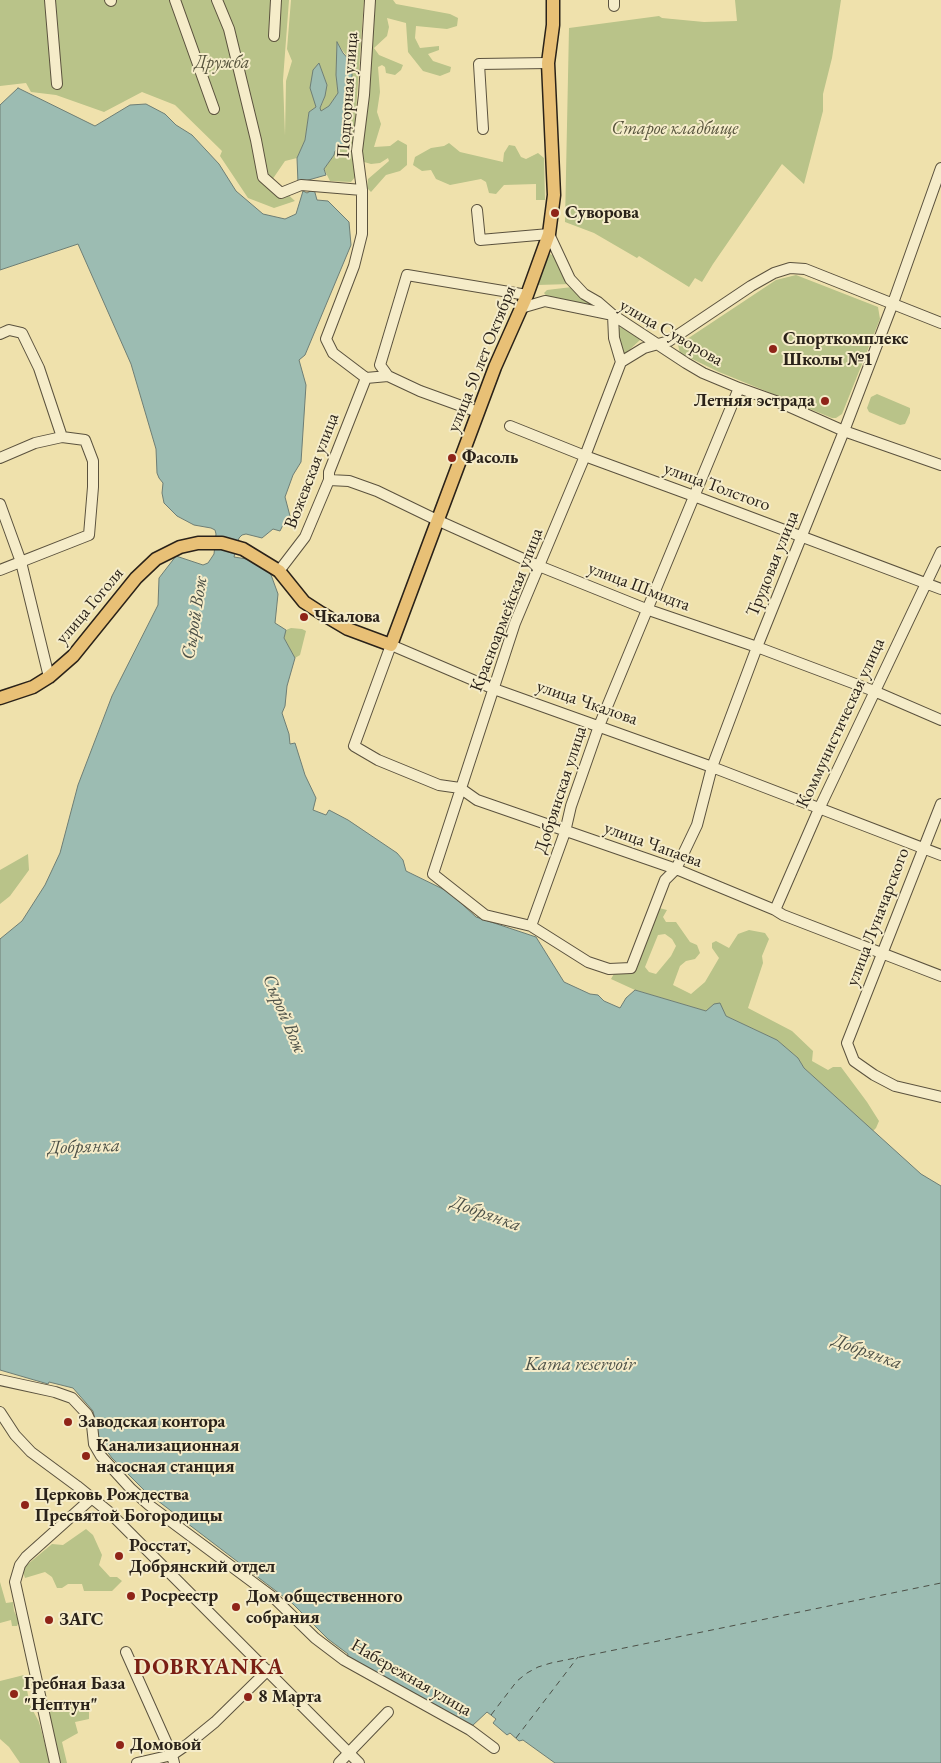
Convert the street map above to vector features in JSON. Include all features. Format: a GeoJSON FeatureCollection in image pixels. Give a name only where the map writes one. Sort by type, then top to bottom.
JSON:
{"type":"FeatureCollection","features":[{"type":"Feature","properties":{"kind":"main road","name":"улица 50 лет Октября"},"geometry":{"type":"LineString","coordinates":[[391,645],[439,521],[495,367],[527,295],[549,234],[554,195],[548,63],[553,0]]}},
{"type":"Feature","properties":{"kind":"main road","name":"улица Гоголя"},"geometry":{"type":"LineString","coordinates":[[0,698],[33,687],[49,677],[73,656],[136,578],[156,559],[180,547],[208,543],[229,544],[243,548]]}},
{"type":"Feature","properties":{"kind":"main road","name":"улица Чкалова"},"geometry":{"type":"LineString","coordinates":[[243,548],[280,570],[304,602],[348,629],[391,645]]}},
{"type":"Feature","properties":{"kind":"street"},"geometry":{"type":"LineString","coordinates":[[50,0],[57,84]]}},
{"type":"Feature","properties":{"kind":"street"},"geometry":{"type":"LineString","coordinates":[[175,0],[214,109]]}},
{"type":"Feature","properties":{"kind":"street"},"geometry":{"type":"LineString","coordinates":[[217,0],[229,29],[263,177],[281,192],[301,185],[362,190]]}},
{"type":"Feature","properties":{"kind":"street"},"geometry":{"type":"LineString","coordinates":[[274,36],[276,0]]}},
{"type":"Feature","properties":{"kind":"street","name":"Подгорная улица"},"geometry":{"type":"LineString","coordinates":[[366,378],[333,353],[326,339],[354,266],[362,234],[362,190],[357,151],[364,96],[370,0]]}},
{"type":"Feature","properties":{"kind":"street"},"geometry":{"type":"LineString","coordinates":[[483,130],[479,64],[548,63]]}},
{"type":"Feature","properties":{"kind":"street","name":"Трудовая улица"},"geometry":{"type":"LineString","coordinates":[[531,926],[588,962],[609,969],[630,968],[665,880],[676,869],[697,825],[712,767],[938,187],[941,168]]}},
{"type":"Feature","properties":{"kind":"street"},"geometry":{"type":"LineString","coordinates":[[477,210],[480,240],[549,234],[570,278],[584,294],[598,302],[613,315],[614,338],[621,362],[638,350],[660,345],[680,335],[764,278],[790,268],[805,269],[941,323]]}},
{"type":"Feature","properties":{"kind":"street"},"geometry":{"type":"LineString","coordinates":[[478,412],[420,391],[388,376],[380,365],[407,275],[527,295]]}},
{"type":"Feature","properties":{"kind":"street","name":"улица Суворова"},"geometry":{"type":"LineString","coordinates":[[521,308],[545,301],[613,315],[695,369],[781,403],[844,432],[941,466]]}},
{"type":"Feature","properties":{"kind":"street"},"geometry":{"type":"LineString","coordinates":[[0,334],[9,330],[22,333],[39,368],[62,437]]}},
{"type":"Feature","properties":{"kind":"street","name":"Красноармейская улица"},"geometry":{"type":"LineString","coordinates":[[531,926],[485,915],[433,874],[515,623],[585,456],[621,362]]}},
{"type":"Feature","properties":{"kind":"street"},"geometry":{"type":"LineString","coordinates":[[366,378],[388,376]]}},
{"type":"Feature","properties":{"kind":"street","name":"Вожевская улица"},"geometry":{"type":"LineString","coordinates":[[280,570],[305,537],[329,480],[328,472],[366,378]]}},
{"type":"Feature","properties":{"kind":"street","name":"Добрянская улица"},"geometry":{"type":"LineString","coordinates":[[531,926],[566,832],[572,806],[599,726],[739,388]]}},
{"type":"Feature","properties":{"kind":"street","name":"улица Толстого"},"geometry":{"type":"LineString","coordinates":[[510,426],[585,456],[941,589]]}},
{"type":"Feature","properties":{"kind":"street"},"geometry":{"type":"LineString","coordinates":[[0,458],[35,443],[62,437],[85,440],[93,461],[89,535],[0,570]]}},
{"type":"Feature","properties":{"kind":"street","name":"улица Шмидта"},"geometry":{"type":"LineString","coordinates":[[329,480],[349,481],[377,491],[539,566],[646,609],[758,646],[874,691],[941,720]]}},
{"type":"Feature","properties":{"kind":"street"},"geometry":{"type":"LineString","coordinates":[[0,504],[21,562],[49,677]]}},
{"type":"Feature","properties":{"kind":"street","name":"Коммунистическая улица"},"geometry":{"type":"LineString","coordinates":[[775,910],[819,809],[941,552]]}},
{"type":"Feature","properties":{"kind":"street","name":"улица Чкалова"},"geometry":{"type":"LineString","coordinates":[[391,645],[494,689],[712,767],[941,856]]}},
{"type":"Feature","properties":{"kind":"street","name":"улица 50 лет Октября"},"geometry":{"type":"LineString","coordinates":[[354,746],[391,645]]}},
{"type":"Feature","properties":{"kind":"street","name":"улица Чапаева"},"geometry":{"type":"LineString","coordinates":[[354,746],[378,760],[439,785],[460,788],[477,800],[676,869],[783,914],[941,976]]}},
{"type":"Feature","properties":{"kind":"street","name":"улица Луначарского"},"geometry":{"type":"LineString","coordinates":[[941,804],[922,848],[847,1043],[854,1061],[874,1075],[895,1086],[941,1098]]}},
{"type":"Feature","properties":{"kind":"street","name":"Набережная улица"},"geometry":{"type":"LineString","coordinates":[[0,1380],[55,1392],[72,1398],[87,1414],[92,1425],[94,1444],[101,1456],[131,1489],[149,1505],[274,1598],[315,1638],[344,1660],[470,1730],[494,1748]]}},
{"type":"Feature","properties":{"kind":"street"},"geometry":{"type":"LineString","coordinates":[[0,1412],[15,1435],[31,1452],[92,1498],[268,1670],[359,1763]]}},
{"type":"Feature","properties":{"kind":"street"},"geometry":{"type":"LineString","coordinates":[[54,1763],[15,1582],[20,1566],[26,1557],[92,1498]]}},
{"type":"Feature","properties":{"kind":"street"},"geometry":{"type":"LineString","coordinates":[[126,1652],[173,1759]]}},
{"type":"Feature","properties":{"kind":"street"},"geometry":{"type":"LineString","coordinates":[[137,1763],[173,1759],[215,1722],[268,1670]]}},
{"type":"Feature","properties":{"kind":"street"},"geometry":{"type":"LineString","coordinates":[[339,1763],[388,1712]]}},
{"type":"Feature","properties":{"kind":"green space","name":"Дружба"},"geometry":{"type":"Polygon","coordinates":[[[0,0],[289,0],[283,80],[285,136],[286,81],[292,61],[287,49],[291,0],[364,0],[353,152],[356,176],[351,182],[330,181],[324,169],[334,155],[335,150],[345,147],[347,142],[354,93],[352,87],[352,63],[337,43],[336,75],[338,93],[329,106],[320,112],[327,85],[319,63],[316,107],[309,112],[305,140],[297,158],[285,161],[272,180],[295,201],[274,208],[248,198],[220,156],[222,151],[175,105],[142,92],[104,112],[56,95],[31,92],[26,83],[0,86],[0,0]]]}},
{"type":"Feature","properties":{"kind":"green space"},"geometry":{"type":"Polygon","coordinates":[[[373,0],[393,0],[396,4],[450,14],[458,18],[457,26],[447,29],[416,26],[415,38],[420,48],[439,46],[439,50],[428,54],[433,61],[451,67],[450,72],[440,76],[423,71],[408,52],[406,23],[387,18],[389,27],[387,36],[374,48],[379,55],[403,65],[401,70],[395,75],[386,73],[385,67],[382,65],[378,67],[380,92],[377,112],[381,124],[374,147],[390,146],[398,140],[407,145],[407,165],[400,171],[386,175],[371,192],[367,188],[368,179],[389,161],[388,158],[380,163],[371,164],[364,162],[362,147],[373,0]]]}},
{"type":"Feature","properties":{"kind":"green space","name":"Старое кладбище"},"geometry":{"type":"Polygon","coordinates":[[[735,0],[841,0],[832,58],[823,94],[823,111],[804,184],[782,164],[702,282],[695,278],[689,287],[639,256],[637,258],[594,233],[565,222],[569,28],[659,16],[662,18],[704,22],[737,21],[735,0]]]}},
{"type":"Feature","properties":{"kind":"green space"},"geometry":{"type":"Polygon","coordinates":[[[449,143],[460,152],[503,162],[504,153],[509,145],[515,146],[521,157],[526,159],[538,153],[544,158],[545,200],[536,200],[536,184],[504,185],[496,194],[489,193],[486,182],[481,179],[450,185],[436,179],[431,170],[422,171],[413,165],[415,157],[431,148],[444,146],[449,143]]]}},
{"type":"Feature","properties":{"kind":"green space"},"geometry":{"type":"Polygon","coordinates":[[[550,254],[556,257],[572,284],[537,285],[535,281],[546,256],[550,254]]]}},
{"type":"Feature","properties":{"kind":"green space","name":"Спорткомплекс Школы №1"},"geometry":{"type":"Polygon","coordinates":[[[796,275],[878,307],[880,319],[842,414],[836,418],[719,372],[680,353],[678,345],[776,280],[796,275]]]}},
{"type":"Feature","properties":{"kind":"green space"},"geometry":{"type":"Polygon","coordinates":[[[572,287],[601,307],[600,309],[548,298],[544,293],[547,290],[572,287]]]}},
{"type":"Feature","properties":{"kind":"green space"},"geometry":{"type":"Polygon","coordinates":[[[620,327],[639,336],[640,340],[625,354],[620,352],[618,330],[620,327]]]}},
{"type":"Feature","properties":{"kind":"green space"},"geometry":{"type":"Polygon","coordinates":[[[877,394],[910,408],[905,424],[900,425],[869,412],[867,408],[871,397],[877,394]]]}},
{"type":"Feature","properties":{"kind":"green space"},"geometry":{"type":"Polygon","coordinates":[[[291,628],[306,631],[300,655],[295,658],[284,638],[286,630],[291,628]]]}},
{"type":"Feature","properties":{"kind":"green space"},"geometry":{"type":"Polygon","coordinates":[[[28,854],[29,870],[10,896],[0,904],[0,870],[28,854]]]}},
{"type":"Feature","properties":{"kind":"green space"},"geometry":{"type":"Polygon","coordinates":[[[659,908],[667,910],[663,917],[666,922],[676,922],[690,942],[697,945],[700,953],[695,959],[686,961],[680,966],[673,985],[691,994],[705,982],[719,958],[712,948],[712,943],[716,941],[729,948],[738,934],[749,930],[765,933],[769,939],[762,956],[763,963],[748,1008],[792,1031],[813,1051],[812,1061],[828,1070],[833,1067],[841,1067],[879,1121],[876,1128],[873,1131],[804,1068],[798,1058],[777,1040],[726,1016],[714,1004],[706,1011],[635,990],[611,979],[615,972],[633,970],[659,908]],[[665,934],[658,935],[645,967],[649,972],[656,974],[671,956],[676,946],[672,939],[665,934]]]}},
{"type":"Feature","properties":{"kind":"green space"},"geometry":{"type":"Polygon","coordinates":[[[86,1529],[93,1535],[102,1555],[99,1565],[110,1577],[117,1577],[122,1581],[112,1591],[84,1591],[82,1584],[68,1584],[62,1588],[57,1588],[52,1577],[45,1572],[25,1578],[22,1569],[52,1544],[63,1545],[86,1529]]]}},
{"type":"Feature","properties":{"kind":"green space"},"geometry":{"type":"Polygon","coordinates":[[[0,1582],[6,1603],[13,1602],[14,1611],[19,1621],[17,1626],[12,1626],[11,1620],[0,1623],[0,1582]]]}},
{"type":"Feature","properties":{"kind":"green space"},"geometry":{"type":"Polygon","coordinates":[[[24,1675],[30,1705],[39,1722],[50,1763],[20,1763],[9,1747],[0,1739],[0,1681],[24,1675]]]}},
{"type":"Feature","properties":{"kind":"green space"},"geometry":{"type":"Polygon","coordinates":[[[78,1705],[89,1709],[89,1719],[75,1722],[78,1733],[62,1742],[67,1763],[58,1763],[47,1711],[54,1709],[59,1711],[78,1705]]]}},
{"type":"Feature","properties":{"kind":"water"},"geometry":{"type":"Polygon","coordinates":[[[337,42],[343,53],[352,63],[352,87],[354,93],[347,142],[345,147],[335,151],[324,169],[326,175],[298,183],[297,158],[305,140],[309,112],[316,107],[310,88],[313,70],[319,63],[327,85],[320,108],[321,111],[329,106],[338,93],[336,75],[337,42]]]}},
{"type":"Feature","properties":{"kind":"water","name":"Kama reservoir"},"geometry":{"type":"Polygon","coordinates":[[[18,88],[95,126],[130,105],[146,104],[165,114],[176,125],[192,135],[219,164],[236,191],[263,214],[285,219],[296,214],[303,191],[307,193],[314,189],[317,200],[328,201],[349,222],[351,245],[305,355],[299,360],[306,385],[301,462],[293,475],[285,497],[290,516],[289,523],[283,525],[280,531],[273,529],[262,538],[246,534],[242,535],[239,538],[234,557],[253,560],[270,572],[278,594],[275,623],[286,630],[284,638],[295,658],[282,713],[289,734],[290,744],[295,743],[305,775],[316,798],[313,810],[326,815],[329,810],[348,820],[397,853],[403,860],[406,871],[449,892],[476,917],[536,937],[564,982],[590,994],[598,995],[604,1001],[620,1008],[626,998],[635,990],[706,1011],[714,1004],[720,1003],[726,1016],[777,1040],[798,1058],[804,1068],[921,1174],[941,1186],[941,1763],[555,1763],[523,1740],[519,1741],[510,1733],[507,1735],[493,1723],[496,1719],[487,1712],[472,1726],[347,1658],[348,1654],[328,1639],[293,1604],[145,1491],[112,1458],[100,1442],[93,1411],[73,1388],[49,1382],[48,1384],[0,1370],[0,939],[22,921],[45,885],[60,853],[78,785],[112,696],[158,605],[159,578],[176,556],[203,565],[208,563],[214,554],[216,534],[215,530],[211,528],[194,525],[177,516],[164,503],[163,483],[157,473],[156,449],[131,364],[78,244],[0,270],[0,105],[18,88]]]}},
{"type":"Feature","properties":{"kind":"ferry route"},"geometry":{"type":"LineString","coordinates":[[491,1715],[517,1681],[538,1667],[551,1663],[941,1583]]}},
{"type":"Feature","properties":{"kind":"ferry route"},"geometry":{"type":"LineString","coordinates":[[516,1738],[578,1657]]}},
{"type":"Feature","properties":{"kind":"place","name":"Суворова"},"geometry":{"type":"Point","coordinates":[555,213]}},
{"type":"Feature","properties":{"kind":"place","name":"Спорткомплекс Школы №1"},"geometry":{"type":"Point","coordinates":[773,349]}},
{"type":"Feature","properties":{"kind":"place","name":"Летняя эстрада"},"geometry":{"type":"Point","coordinates":[825,401]}},
{"type":"Feature","properties":{"kind":"place","name":"Фасоль"},"geometry":{"type":"Point","coordinates":[452,458]}},
{"type":"Feature","properties":{"kind":"place","name":"Чкалова"},"geometry":{"type":"Point","coordinates":[304,617]}},
{"type":"Feature","properties":{"kind":"place","name":"Заводская контора"},"geometry":{"type":"Point","coordinates":[68,1422]}},
{"type":"Feature","properties":{"kind":"place","name":"Канализационная насосная станция"},"geometry":{"type":"Point","coordinates":[86,1456]}},
{"type":"Feature","properties":{"kind":"place","name":"Церковь Рождества Пресвятой Богородицы"},"geometry":{"type":"Point","coordinates":[25,1505]}},
{"type":"Feature","properties":{"kind":"place","name":"Росстат, Добрянский отдел"},"geometry":{"type":"Point","coordinates":[119,1556]}},
{"type":"Feature","properties":{"kind":"place","name":"Росреестр"},"geometry":{"type":"Point","coordinates":[131,1596]}},
{"type":"Feature","properties":{"kind":"place","name":"Дом общественного собрания"},"geometry":{"type":"Point","coordinates":[236,1607]}},
{"type":"Feature","properties":{"kind":"place","name":"ЗАГС"},"geometry":{"type":"Point","coordinates":[49,1620]}},
{"type":"Feature","properties":{"kind":"place","name":"Гребная База \"Нептун\""},"geometry":{"type":"Point","coordinates":[14,1694]}},
{"type":"Feature","properties":{"kind":"place","name":"8 Марта"},"geometry":{"type":"Point","coordinates":[248,1697]}},
{"type":"Feature","properties":{"kind":"place","name":"Домовой"},"geometry":{"type":"Point","coordinates":[120,1745]}},
{"type":"Feature","properties":{"kind":"district","name":"DOBRYANKA"},"geometry":{"type":"Point","coordinates":[209,1668]}},
{"type":"Feature","properties":{"kind":"water label","name":"Сырой Вож"},"geometry":{"type":"Point","coordinates":[195,618]}},
{"type":"Feature","properties":{"kind":"water label","name":"Сырой Вож"},"geometry":{"type":"Point","coordinates":[284,1014]}},
{"type":"Feature","properties":{"kind":"water label","name":"Добрянка"},"geometry":{"type":"Point","coordinates":[84,1147]}},
{"type":"Feature","properties":{"kind":"water label","name":"Добрянка"},"geometry":{"type":"Point","coordinates":[486,1214]}},
{"type":"Feature","properties":{"kind":"water label","name":"Добрянка"},"geometry":{"type":"Point","coordinates":[867,1352]}}]}
